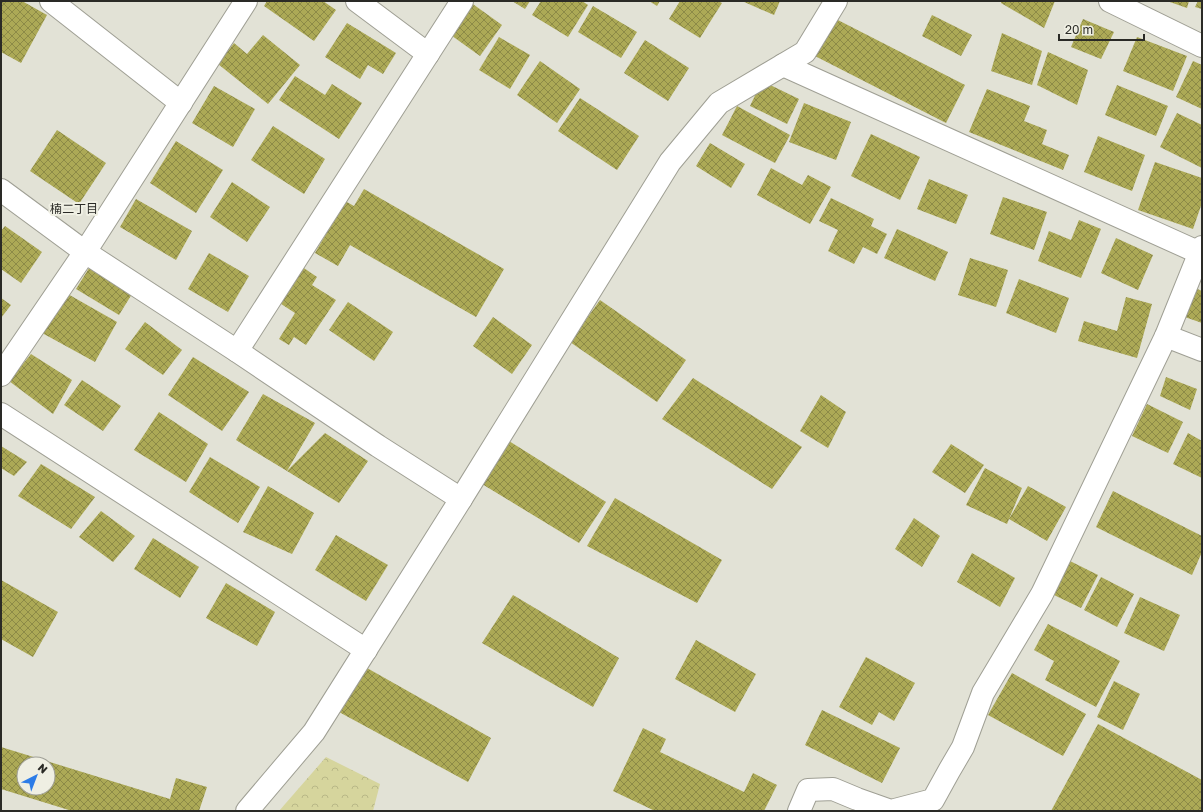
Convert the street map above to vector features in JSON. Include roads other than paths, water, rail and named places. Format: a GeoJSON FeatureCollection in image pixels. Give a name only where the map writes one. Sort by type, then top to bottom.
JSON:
{"type":"FeatureCollection","features":[{"type":"Feature","properties":{"kind":"street"},"geometry":{"type":"LineString","coordinates":[[51,1],[181,103]]}},
{"type":"Feature","properties":{"kind":"street"},"geometry":{"type":"LineString","coordinates":[[1,375],[85,252],[246,1]]}},
{"type":"Feature","properties":{"kind":"street"},"geometry":{"type":"LineString","coordinates":[[357,1],[428,54]]}},
{"type":"Feature","properties":{"kind":"street"},"geometry":{"type":"LineString","coordinates":[[237,351],[462,1]]}},
{"type":"Feature","properties":{"kind":"street"},"geometry":{"type":"LineString","coordinates":[[247,811],[314,732],[461,499],[670,162],[719,103],[805,52],[836,1]]}},
{"type":"Feature","properties":{"kind":"street"},"geometry":{"type":"LineString","coordinates":[[1110,1],[1202,46]]}},
{"type":"Feature","properties":{"kind":"street"},"geometry":{"type":"LineString","coordinates":[[783,65],[1201,250],[1166,336],[1042,594],[983,693],[963,747],[948,771],[933,800],[891,811],[833,789],[808,790],[799,811]]}},
{"type":"Feature","properties":{"kind":"street"},"geometry":{"type":"LineString","coordinates":[[1,190],[85,252],[237,351],[378,446],[461,499]]}},
{"type":"Feature","properties":{"kind":"street"},"geometry":{"type":"LineString","coordinates":[[1166,336],[1202,350]]}},
{"type":"Feature","properties":{"kind":"street"},"geometry":{"type":"LineString","coordinates":[[1,414],[366,650]]}},
{"type":"Feature","properties":{"kind":"district","name":"楠二丁目"},"geometry":{"type":"Point","coordinates":[74,208]}}]}
